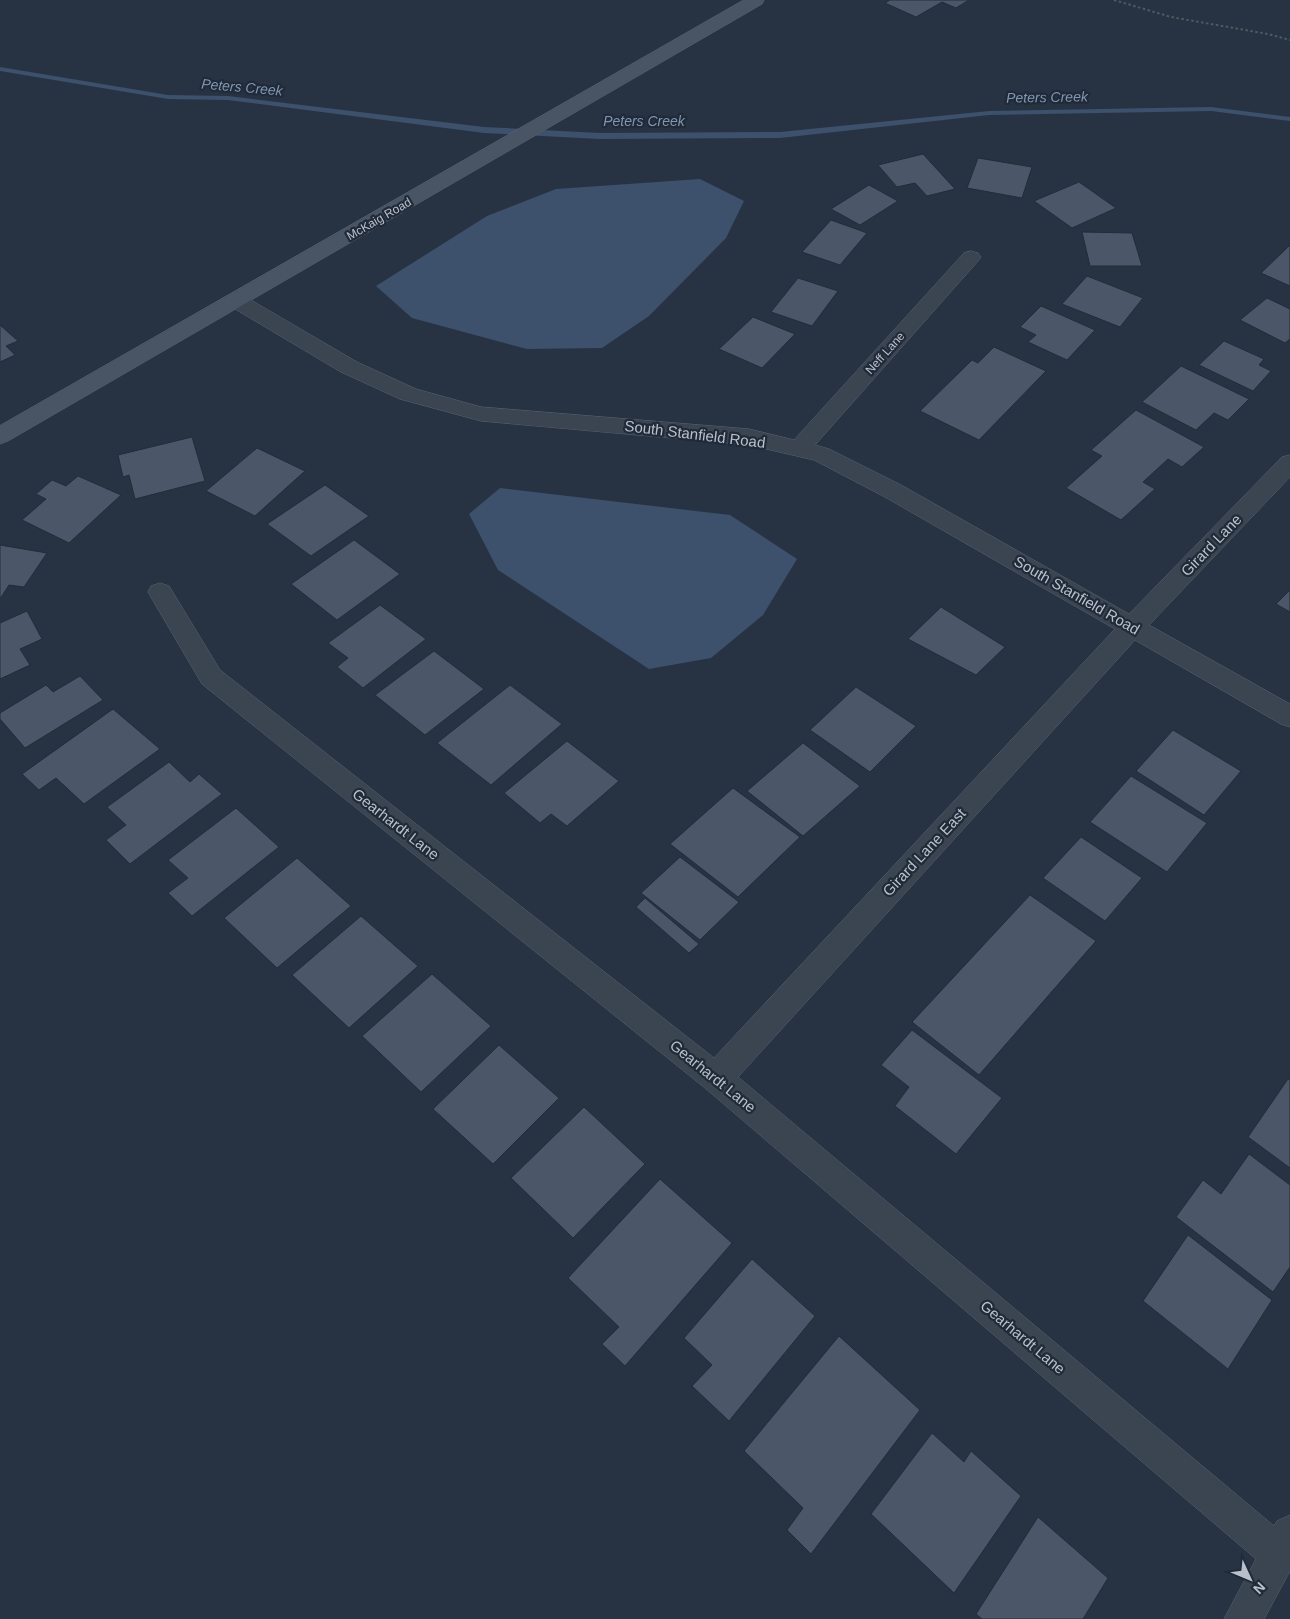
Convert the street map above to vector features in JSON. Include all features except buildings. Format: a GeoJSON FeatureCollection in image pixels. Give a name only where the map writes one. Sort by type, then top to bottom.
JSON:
{"type":"FeatureCollection","features":[{"type":"Feature","properties":{"kind":"street","name":"McKaig Road"},"geometry":{"type":"LineString","coordinates":[[0,436],[756,0]]}},
{"type":"Feature","properties":{"kind":"street","name":"Neff Lane"},"geometry":{"type":"LineString","coordinates":[[799,449],[971,257]]}},
{"type":"Feature","properties":{"kind":"street","name":"South Stanfield Road"},"geometry":{"type":"LineString","coordinates":[[237,301],[349,368],[408,394],[482,414],[749,437],[821,454],[893,491],[1290,717]]}},
{"type":"Feature","properties":{"kind":"street","name":"Girard Lane"},"geometry":{"type":"LineString","coordinates":[[1132,627],[1290,464]]}},
{"type":"Feature","properties":{"kind":"street","name":"Gearhardt Lane"},"geometry":{"type":"LineString","coordinates":[[160,592],[211,677],[716,1078],[1284,1544]]}},
{"type":"Feature","properties":{"kind":"street","name":"Girard Lane East"},"geometry":{"type":"LineString","coordinates":[[716,1078],[1132,627]]}},
{"type":"Feature","properties":{"kind":"street"},"geometry":{"type":"LineString","coordinates":[[1243,1619],[1284,1544]]}},
{"type":"Feature","properties":{"kind":"path"},"geometry":{"type":"LineString","coordinates":[[1114,0],[1135,9],[1230,28],[1276,34],[1290,40]]}},
{"type":"Feature","properties":{"kind":"water"},"geometry":{"type":"Polygon","coordinates":[[[700,179],[744,201],[726,238],[649,316],[602,348],[527,349],[412,318],[376,286],[487,216],[556,189],[700,179]]]}},
{"type":"Feature","properties":{"kind":"water"},"geometry":{"type":"Polygon","coordinates":[[[500,488],[730,515],[797,559],[763,615],[711,658],[649,669],[498,570],[469,514],[500,488]]]}},
{"type":"Feature","properties":{"kind":"waterway","name":"Peters Creek"},"geometry":{"type":"LineString","coordinates":[[0,69],[168,97],[228,98],[484,130],[600,136],[780,135],[989,113],[1211,109],[1290,119]]}}]}
